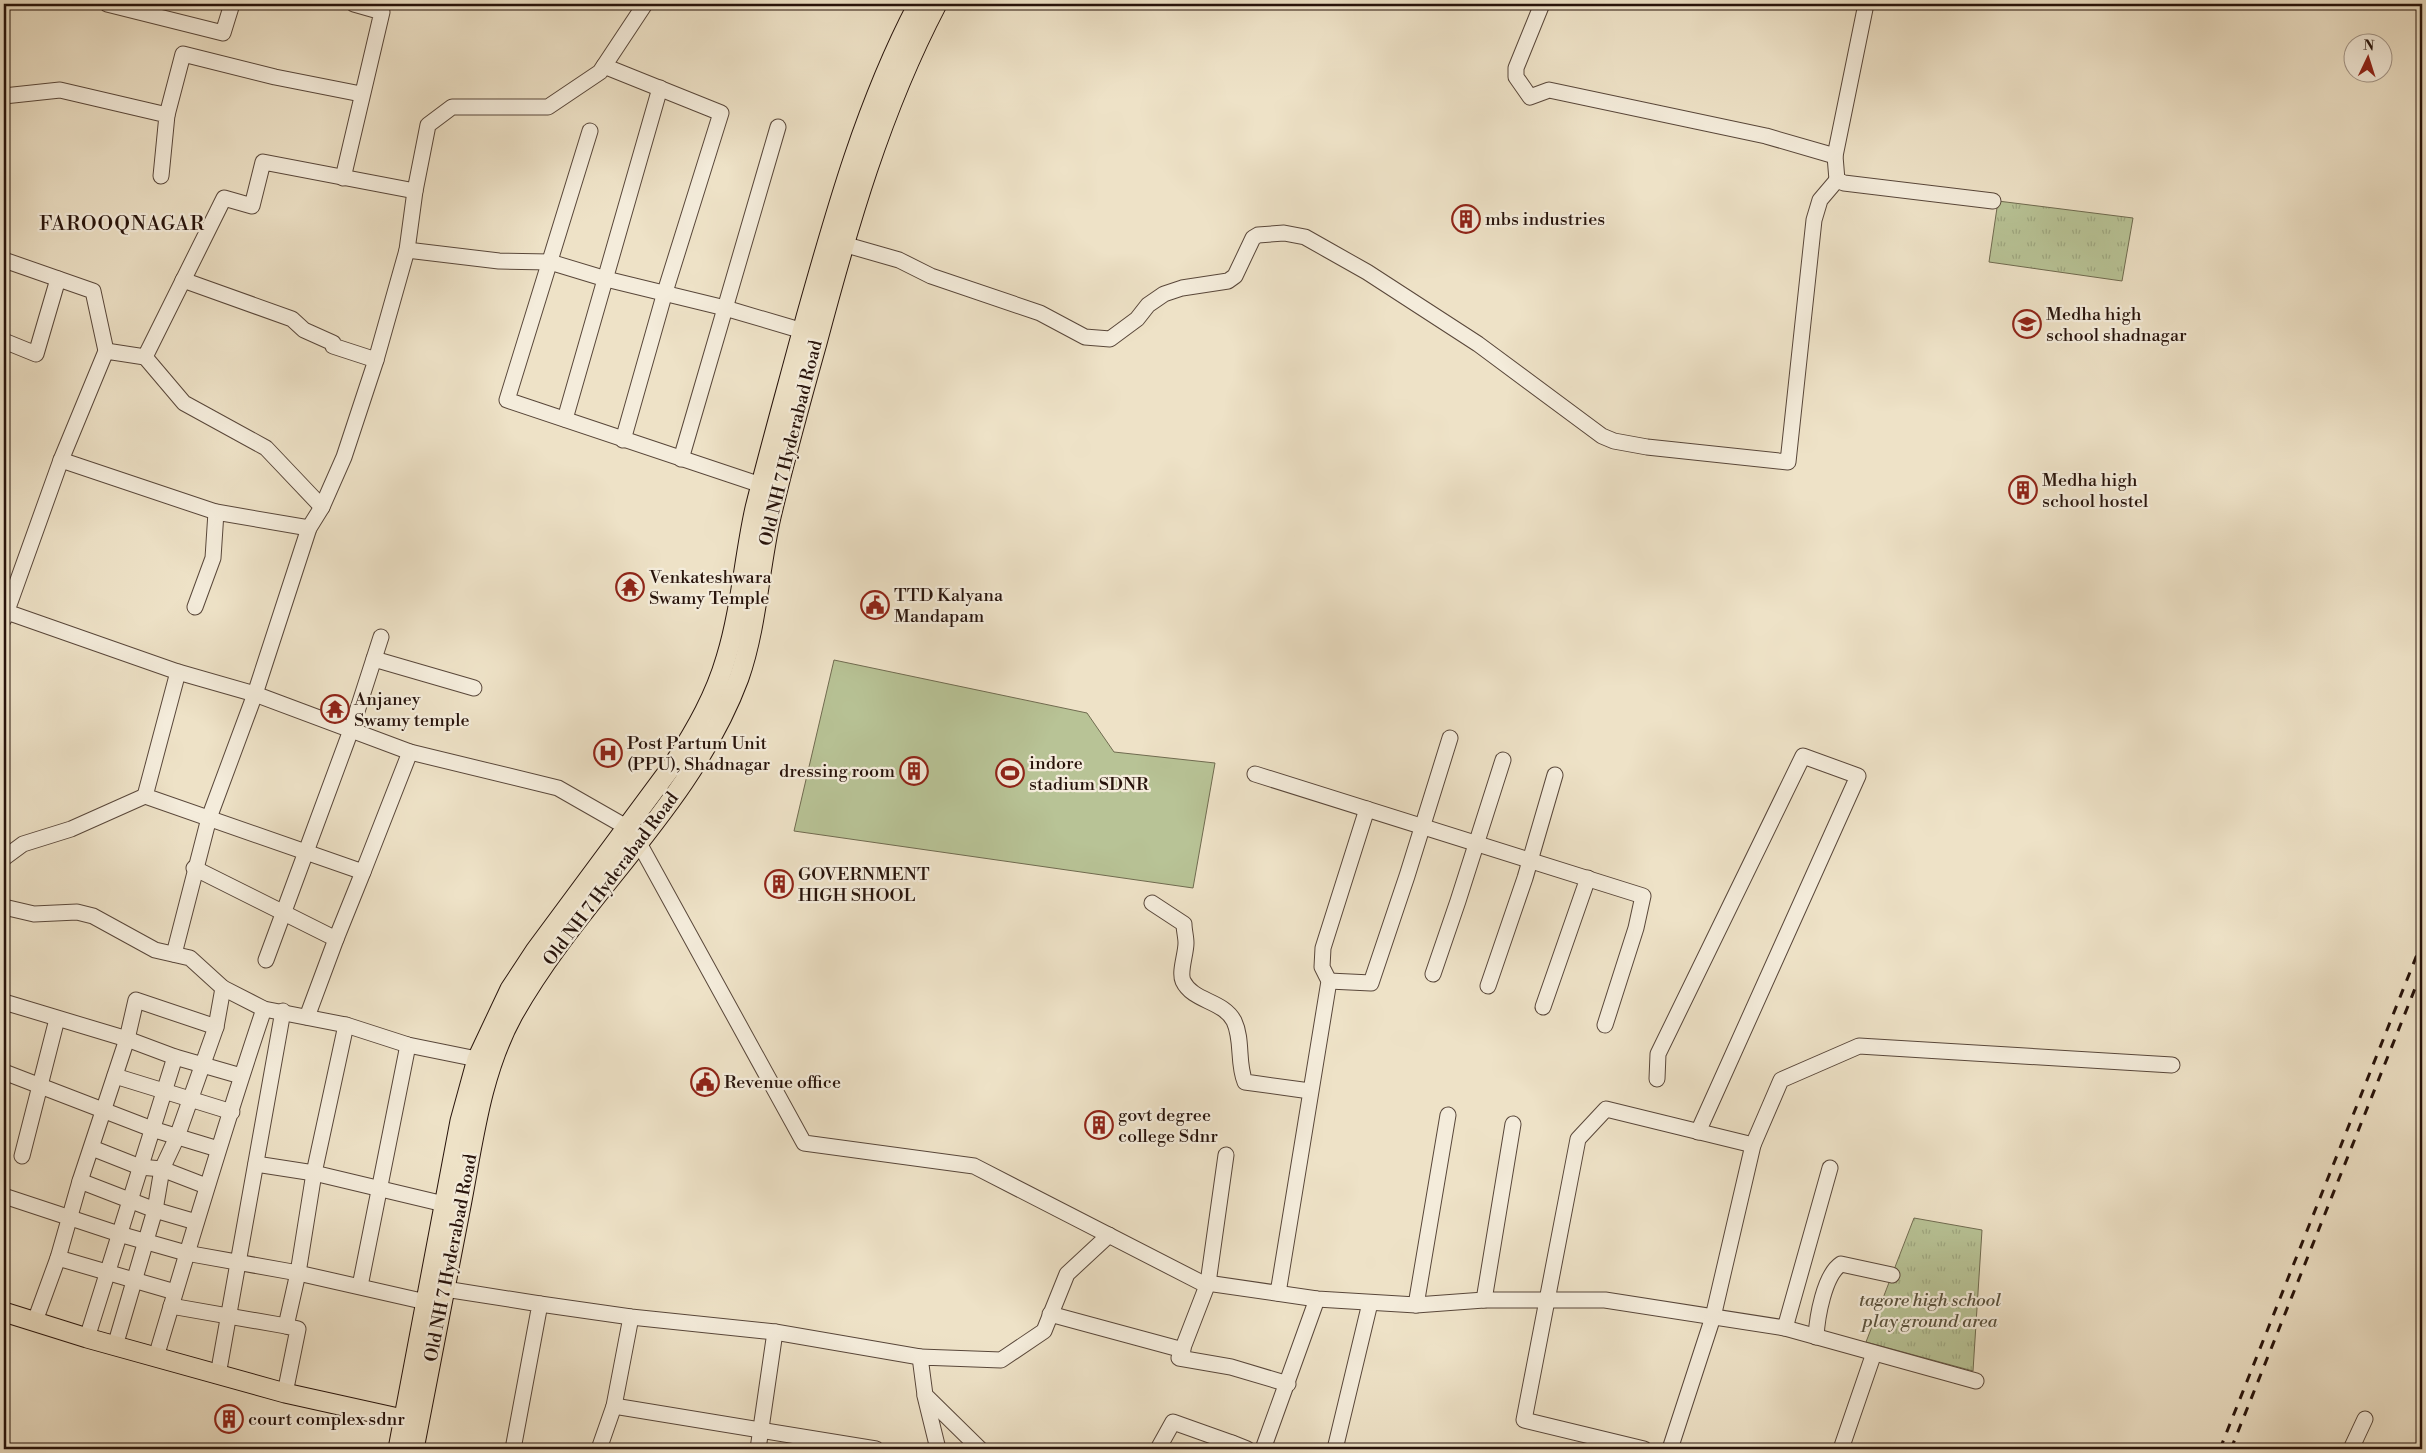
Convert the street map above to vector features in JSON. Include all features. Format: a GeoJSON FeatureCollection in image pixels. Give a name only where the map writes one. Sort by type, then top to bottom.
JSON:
{"type":"FeatureCollection","features":[{"type":"Feature","properties":{"kind":"main road","name":"Old NH 7 Hyderabad Road"},"geometry":{"type":"LineString","coordinates":[[398,1449],[411,1422],[445,1289],[478,1120],[496,1054],[512,1018],[536,978],[634,835],[713,696],[726,658],[748,541],[761,484],[828,240],[868,117],[889,63],[918,4]]}},
{"type":"Feature","properties":{"kind":"main road","name":"Old NH 7 Hyderabad Road"},"geometry":{"type":"LineString","coordinates":[[414,1449],[411,1422],[426,1302],[460,1121],[477,1059],[510,989],[535,951],[692,770],[730,700],[741,673],[748,644],[773,508],[843,244],[882,126],[903,74],[937,4]]}},
{"type":"Feature","properties":{"kind":"main road"},"geometry":{"type":"LineString","coordinates":[[4,1312],[86,1338],[218,1375],[411,1422]]}},
{"type":"Feature","properties":{"kind":"street"},"geometry":{"type":"LineString","coordinates":[[107,4],[223,33],[232,4]]}},
{"type":"Feature","properties":{"kind":"street"},"geometry":{"type":"LineString","coordinates":[[343,178],[361,94],[382,12],[354,4]]}},
{"type":"Feature","properties":{"kind":"street"},"geometry":{"type":"LineString","coordinates":[[174,954],[208,818],[255,694],[309,528],[322,507],[344,457],[376,360],[407,250],[415,191],[428,125],[452,107],[548,107],[600,72],[644,4]]}},
{"type":"Feature","properties":{"kind":"street"},"geometry":{"type":"LineString","coordinates":[[1542,4],[1516,68],[1516,77],[1530,97],[1549,90],[1766,136],[1835,156]]}},
{"type":"Feature","properties":{"kind":"street"},"geometry":{"type":"LineString","coordinates":[[843,244],[899,260],[931,276],[1040,313],[1085,337],[1110,339],[1137,319],[1148,305],[1164,294],[1182,288],[1228,281],[1235,276],[1253,238],[1270,234],[1305,237],[1367,272],[1470,339],[1602,436],[1614,441],[1647,446],[1788,462],[1814,220],[1820,200],[1837,180],[1835,156],[1866,4]]}},
{"type":"Feature","properties":{"kind":"street"},"geometry":{"type":"LineString","coordinates":[[161,176],[167,115],[183,54],[275,77],[361,94]]}},
{"type":"Feature","properties":{"kind":"street"},"geometry":{"type":"LineString","coordinates":[[604,66],[721,112],[665,292],[623,440]]}},
{"type":"Feature","properties":{"kind":"street"},"geometry":{"type":"LineString","coordinates":[[565,419],[660,88]]}},
{"type":"Feature","properties":{"kind":"street"},"geometry":{"type":"LineString","coordinates":[[4,96],[60,90],[167,115]]}},
{"type":"Feature","properties":{"kind":"street"},"geometry":{"type":"LineString","coordinates":[[681,459],[778,127]]}},
{"type":"Feature","properties":{"kind":"street"},"geometry":{"type":"LineString","coordinates":[[590,131],[507,400],[623,440],[761,484]]}},
{"type":"Feature","properties":{"kind":"street"},"geometry":{"type":"LineString","coordinates":[[145,357],[224,198],[252,206],[263,162],[415,191]]}},
{"type":"Feature","properties":{"kind":"street"},"geometry":{"type":"LineString","coordinates":[[1837,180],[1844,183],[1993,201]]}},
{"type":"Feature","properties":{"kind":"street"},"geometry":{"type":"LineString","coordinates":[[407,250],[498,261],[550,262],[606,279],[725,308],[803,331]]}},
{"type":"Feature","properties":{"kind":"street"},"geometry":{"type":"LineString","coordinates":[[4,260],[93,290],[106,351],[61,460],[5,614],[178,672],[255,694],[410,752],[558,788],[634,835],[804,1143],[974,1166],[1200,1282],[1317,1299],[1370,1303],[1416,1305],[1484,1300],[1605,1300],[1785,1328],[1976,1381]]}},
{"type":"Feature","properties":{"kind":"street"},"geometry":{"type":"LineString","coordinates":[[4,341],[36,354],[58,279]]}},
{"type":"Feature","properties":{"kind":"street"},"geometry":{"type":"LineString","coordinates":[[183,280],[292,319],[304,330],[333,344],[333,346],[376,360]]}},
{"type":"Feature","properties":{"kind":"street"},"geometry":{"type":"LineString","coordinates":[[106,351],[145,357],[184,403],[266,448],[322,507]]}},
{"type":"Feature","properties":{"kind":"street"},"geometry":{"type":"LineString","coordinates":[[61,460],[216,512],[309,528]]}},
{"type":"Feature","properties":{"kind":"street"},"geometry":{"type":"LineString","coordinates":[[195,607],[213,558],[216,512]]}},
{"type":"Feature","properties":{"kind":"street"},"geometry":{"type":"LineString","coordinates":[[266,960],[351,730],[381,637]]}},
{"type":"Feature","properties":{"kind":"street"},"geometry":{"type":"LineString","coordinates":[[374,659],[474,688]]}},
{"type":"Feature","properties":{"kind":"street"},"geometry":{"type":"LineString","coordinates":[[145,796],[178,672]]}},
{"type":"Feature","properties":{"kind":"street"},"geometry":{"type":"LineString","coordinates":[[1329,982],[1370,982],[1407,876],[1450,738]]}},
{"type":"Feature","properties":{"kind":"street"},"geometry":{"type":"LineString","coordinates":[[307,1017],[410,752]]}},
{"type":"Feature","properties":{"kind":"street"},"geometry":{"type":"LineString","coordinates":[[1657,1080],[1658,1054],[1803,756],[1858,776],[1698,1132]]}},
{"type":"Feature","properties":{"kind":"street"},"geometry":{"type":"LineString","coordinates":[[1433,974],[1502,760]]}},
{"type":"Feature","properties":{"kind":"street"},"geometry":{"type":"LineString","coordinates":[[1255,774],[1642,896],[1636,928],[1605,1025]]}},
{"type":"Feature","properties":{"kind":"street"},"geometry":{"type":"LineString","coordinates":[[1488,986],[1530,860],[1555,775]]}},
{"type":"Feature","properties":{"kind":"street"},"geometry":{"type":"LineString","coordinates":[[4,858],[23,844],[71,829],[145,796],[363,872]]}},
{"type":"Feature","properties":{"kind":"street"},"geometry":{"type":"LineString","coordinates":[[1278,1293],[1329,982],[1322,967],[1324,948],[1367,809]]}},
{"type":"Feature","properties":{"kind":"street"},"geometry":{"type":"LineString","coordinates":[[194,868],[336,939]]}},
{"type":"Feature","properties":{"kind":"street"},"geometry":{"type":"LineString","coordinates":[[1543,1007],[1588,878]]}},
{"type":"Feature","properties":{"kind":"street"},"geometry":{"type":"LineString","coordinates":[[1152,903],[1184,924],[1186,943],[1182,980],[1190,991],[1220,1006],[1234,1021],[1245,1082],[1310,1091]]}},
{"type":"Feature","properties":{"kind":"street"},"geometry":{"type":"LineString","coordinates":[[4,907],[34,914],[77,912],[93,916],[155,950],[190,958],[223,988],[264,1009],[283,1011],[346,1025],[408,1045],[477,1059]]}},
{"type":"Feature","properties":{"kind":"street"},"geometry":{"type":"LineString","coordinates":[[115,1346],[155,1210],[162,1169],[177,1136],[216,1027],[223,988]]}},
{"type":"Feature","properties":{"kind":"street"},"geometry":{"type":"LineString","coordinates":[[35,1321],[58,1258],[80,1181],[127,1039],[136,1000],[216,1027]]}},
{"type":"Feature","properties":{"kind":"street"},"geometry":{"type":"LineString","coordinates":[[4,1002],[127,1039],[175,1057],[241,1076]]}},
{"type":"Feature","properties":{"kind":"street"},"geometry":{"type":"LineString","coordinates":[[156,1357],[206,1186],[232,1112],[241,1076],[264,1009]]}},
{"type":"Feature","properties":{"kind":"street"},"geometry":{"type":"LineString","coordinates":[[218,1375],[283,1011]]}},
{"type":"Feature","properties":{"kind":"street"},"geometry":{"type":"LineString","coordinates":[[22,1156],[38,1086],[57,1019]]}},
{"type":"Feature","properties":{"kind":"street"},"geometry":{"type":"LineString","coordinates":[[286,1326],[298,1273],[314,1174],[346,1025]]}},
{"type":"Feature","properties":{"kind":"street"},"geometry":{"type":"LineString","coordinates":[[360,1286],[408,1045]]}},
{"type":"Feature","properties":{"kind":"street"},"geometry":{"type":"LineString","coordinates":[[1670,1449],[1713,1317],[1753,1145],[1781,1080],[1859,1046],[2172,1065]]}},
{"type":"Feature","properties":{"kind":"street"},"geometry":{"type":"LineString","coordinates":[[86,1338],[175,1057]]}},
{"type":"Feature","properties":{"kind":"street"},"geometry":{"type":"LineString","coordinates":[[4,1072],[152,1129],[218,1149]]}},
{"type":"Feature","properties":{"kind":"street"},"geometry":{"type":"LineString","coordinates":[[115,1076],[232,1112]]}},
{"type":"Feature","properties":{"kind":"street"},"geometry":{"type":"LineString","coordinates":[[1644,1449],[1524,1420],[1578,1138],[1606,1109],[1753,1145]]}},
{"type":"Feature","properties":{"kind":"street"},"geometry":{"type":"LineString","coordinates":[[1416,1305],[1448,1115]]}},
{"type":"Feature","properties":{"kind":"street"},"geometry":{"type":"LineString","coordinates":[[1484,1300],[1513,1124]]}},
{"type":"Feature","properties":{"kind":"street"},"geometry":{"type":"LineString","coordinates":[[92,1148],[140,1167],[162,1169],[206,1186]]}},
{"type":"Feature","properties":{"kind":"street"},"geometry":{"type":"LineString","coordinates":[[1226,1155],[1208,1283],[1180,1358],[1231,1367],[1288,1384]]}},
{"type":"Feature","properties":{"kind":"street"},"geometry":{"type":"LineString","coordinates":[[256,1164],[314,1174],[444,1204]]}},
{"type":"Feature","properties":{"kind":"street"},"geometry":{"type":"LineString","coordinates":[[1785,1328],[1830,1168]]}},
{"type":"Feature","properties":{"kind":"street"},"geometry":{"type":"LineString","coordinates":[[80,1181],[131,1199],[155,1210],[196,1222]]}},
{"type":"Feature","properties":{"kind":"street"},"geometry":{"type":"LineString","coordinates":[[4,1196],[119,1234],[186,1253],[298,1273],[426,1302]]}},
{"type":"Feature","properties":{"kind":"street"},"geometry":{"type":"LineString","coordinates":[[445,1289],[631,1317],[775,1332],[920,1356],[1001,1360],[1044,1332],[1067,1274],[1109,1235]]}},
{"type":"Feature","properties":{"kind":"street"},"geometry":{"type":"LineString","coordinates":[[58,1258],[134,1281],[173,1299],[228,1314],[298,1329],[286,1393]]}},
{"type":"Feature","properties":{"kind":"street"},"geometry":{"type":"LineString","coordinates":[[1816,1337],[1817,1321],[1835,1268],[1840,1264],[1892,1275]]}},
{"type":"Feature","properties":{"kind":"street"},"geometry":{"type":"LineString","coordinates":[[1264,1449],[1317,1299]]}},
{"type":"Feature","properties":{"kind":"street"},"geometry":{"type":"LineString","coordinates":[[1335,1449],[1370,1303]]}},
{"type":"Feature","properties":{"kind":"street"},"geometry":{"type":"LineString","coordinates":[[514,1449],[540,1304]]}},
{"type":"Feature","properties":{"kind":"street"},"geometry":{"type":"LineString","coordinates":[[1050,1314],[1182,1350]]}},
{"type":"Feature","properties":{"kind":"street"},"geometry":{"type":"LineString","coordinates":[[599,1449],[614,1406],[631,1317]]}},
{"type":"Feature","properties":{"kind":"street"},"geometry":{"type":"LineString","coordinates":[[758,1449],[775,1332]]}},
{"type":"Feature","properties":{"kind":"street"},"geometry":{"type":"LineString","coordinates":[[1840,1449],[1874,1353]]}},
{"type":"Feature","properties":{"kind":"street"},"geometry":{"type":"LineString","coordinates":[[920,1356],[925,1395],[938,1449]]}},
{"type":"Feature","properties":{"kind":"street"},"geometry":{"type":"LineString","coordinates":[[925,1395],[980,1449]]}},
{"type":"Feature","properties":{"kind":"street"},"geometry":{"type":"LineString","coordinates":[[614,1406],[876,1449]]}},
{"type":"Feature","properties":{"kind":"street"},"geometry":{"type":"LineString","coordinates":[[2351,1449],[2365,1419]]}},
{"type":"Feature","properties":{"kind":"street"},"geometry":{"type":"LineString","coordinates":[[1158,1449],[1173,1422],[1231,1446],[1247,1449]]}},
{"type":"Feature","properties":{"kind":"green space"},"geometry":{"type":"Polygon","coordinates":[[[1998,201],[2133,218],[2122,281],[1989,262],[1998,201]]]}},
{"type":"Feature","properties":{"kind":"green space","name":"indore stadium SDNR"},"geometry":{"type":"Polygon","coordinates":[[[834,660],[1087,713],[1114,752],[1215,763],[1193,888],[794,831],[834,660]]]}},
{"type":"Feature","properties":{"kind":"green space","name":"tagore high school play ground area"},"geometry":{"type":"Polygon","coordinates":[[[1914,1218],[1982,1230],[1973,1371],[1866,1342],[1914,1218]]]}},
{"type":"Feature","properties":{"kind":"railway"},"geometry":{"type":"LineString","coordinates":[[2220,1449],[2422,942]]}},
{"type":"Feature","properties":{"kind":"railway"},"geometry":{"type":"LineString","coordinates":[[2231,1449],[2422,971]]}},
{"type":"Feature","properties":{"kind":"place","name":"mbs industries"},"geometry":{"type":"Point","coordinates":[1466,219]}},
{"type":"Feature","properties":{"kind":"place","name":"Medha high school shadnagar"},"geometry":{"type":"Point","coordinates":[2027,324]}},
{"type":"Feature","properties":{"kind":"place","name":"Medha high school hostel"},"geometry":{"type":"Point","coordinates":[2023,490]}},
{"type":"Feature","properties":{"kind":"place","name":"Venkateshwara Swamy Temple"},"geometry":{"type":"Point","coordinates":[630,587]}},
{"type":"Feature","properties":{"kind":"place","name":"TTD Kalyana Mandapam"},"geometry":{"type":"Point","coordinates":[875,605]}},
{"type":"Feature","properties":{"kind":"place","name":"Anjaney Swamy temple"},"geometry":{"type":"Point","coordinates":[335,709]}},
{"type":"Feature","properties":{"kind":"place","name":"Post Partum Unit (PPU), Shadnagar"},"geometry":{"type":"Point","coordinates":[608,753]}},
{"type":"Feature","properties":{"kind":"place","name":"dressing room"},"geometry":{"type":"Point","coordinates":[914,771]}},
{"type":"Feature","properties":{"kind":"place","name":"indore stadium SDNR"},"geometry":{"type":"Point","coordinates":[1010,773]}},
{"type":"Feature","properties":{"kind":"place","name":"GOVERNMENT HIGH SHOOL"},"geometry":{"type":"Point","coordinates":[779,884]}},
{"type":"Feature","properties":{"kind":"place","name":"Revenue office"},"geometry":{"type":"Point","coordinates":[705,1082]}},
{"type":"Feature","properties":{"kind":"place","name":"govt degree college Sdnr"},"geometry":{"type":"Point","coordinates":[1099,1125]}},
{"type":"Feature","properties":{"kind":"place","name":"court complex sdnr"},"geometry":{"type":"Point","coordinates":[229,1419]}},
{"type":"Feature","properties":{"kind":"district","name":"FAROOQNAGAR"},"geometry":{"type":"Point","coordinates":[122,224]}}]}
